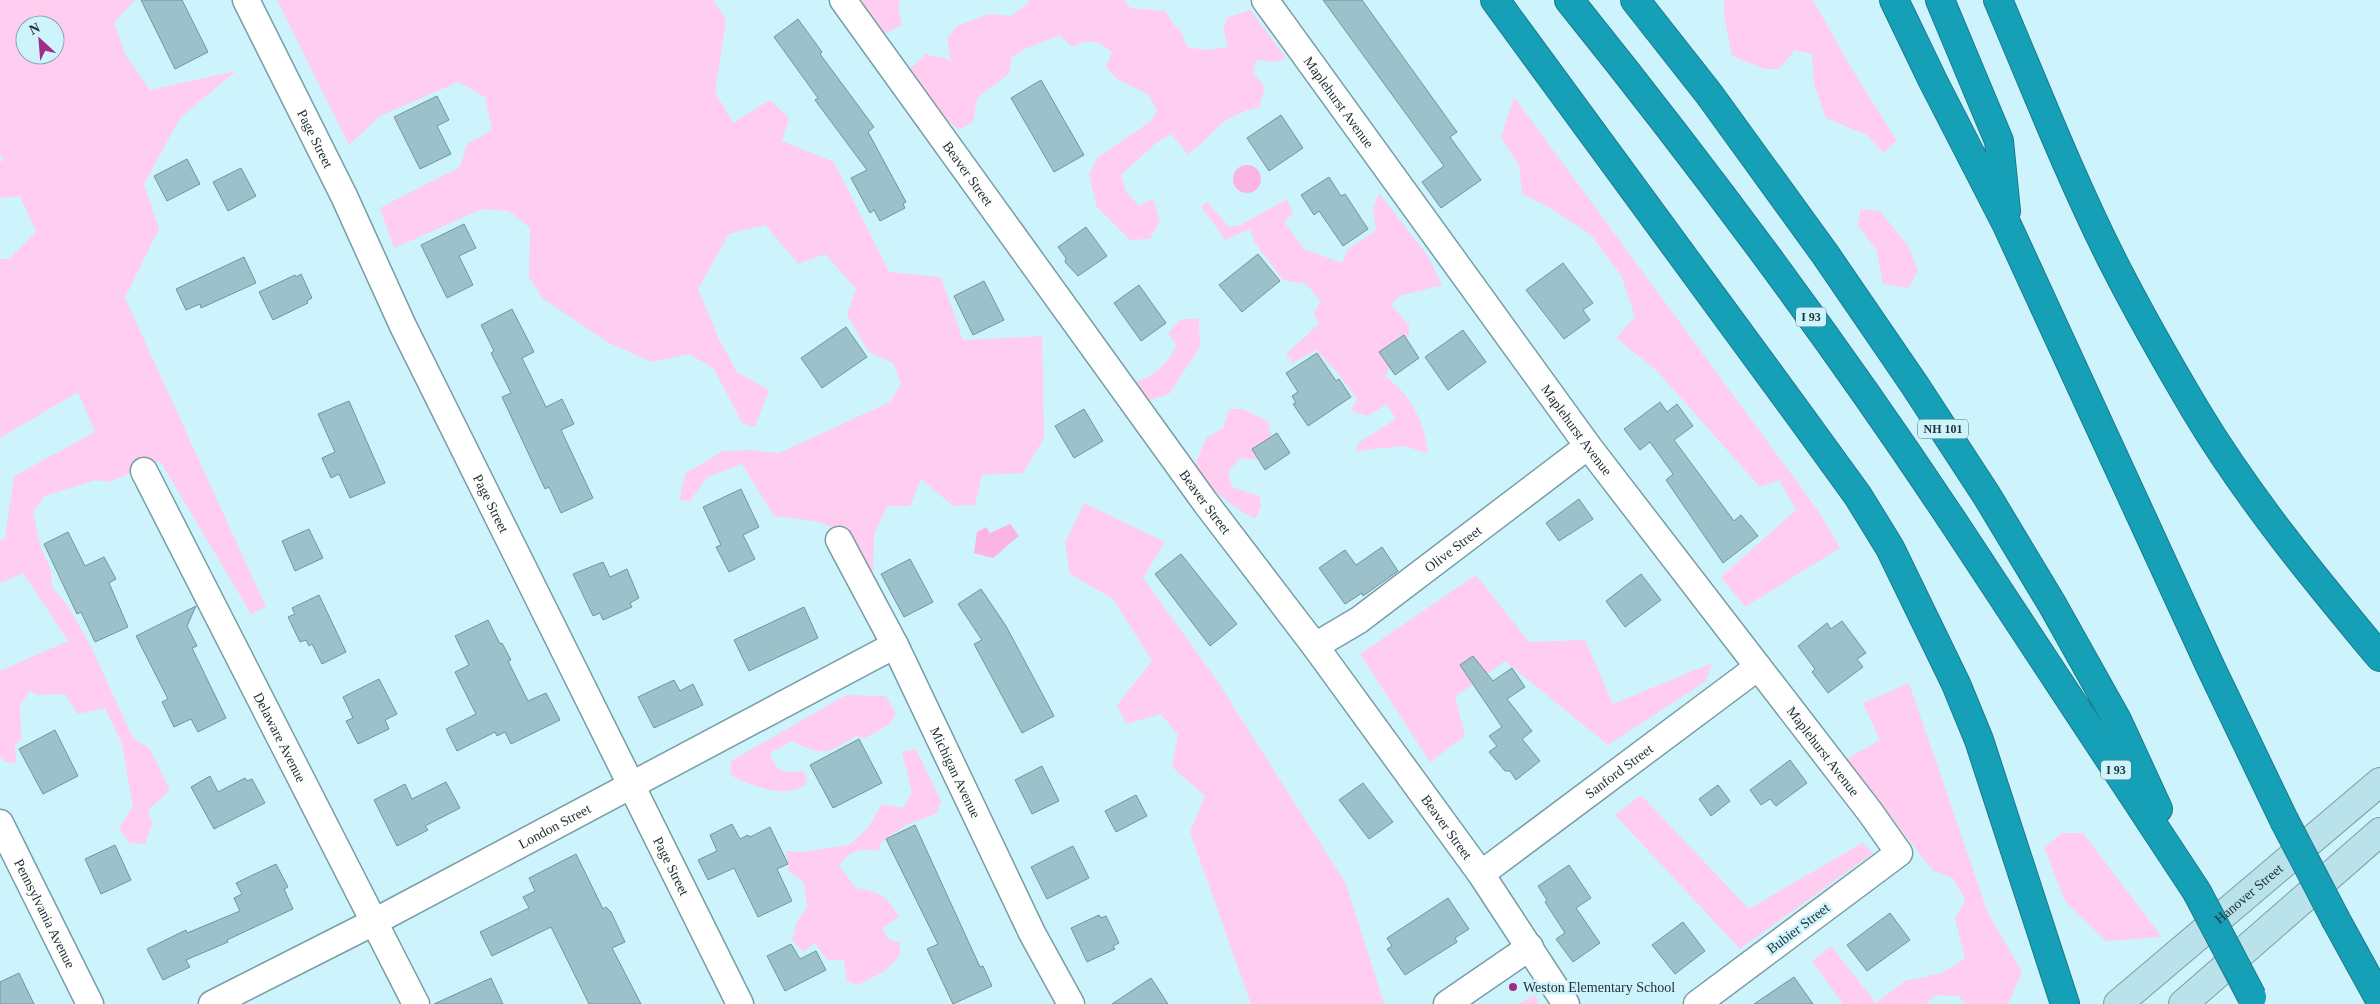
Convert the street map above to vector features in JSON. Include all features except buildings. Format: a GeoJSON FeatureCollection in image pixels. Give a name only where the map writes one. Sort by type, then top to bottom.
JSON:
{"type":"FeatureCollection","features":[{"type":"Feature","properties":{"kind":"highway"},"geometry":{"type":"LineString","coordinates":[[1495,0],[1858,496],[1890,548],[1956,684],[1979,740],[2065,1004]]}},
{"type":"Feature","properties":{"kind":"highway","name":"I 93"},"geometry":{"type":"LineString","coordinates":[[1569,0],[1692,158],[1818,327],[1955,524],[2197,892],[2254,1001]]}},
{"type":"Feature","properties":{"kind":"highway","name":"NH 101"},"geometry":{"type":"LineString","coordinates":[[1635,0],[1709,94],[1825,254],[1914,384],[1987,496],[2052,604],[2117,720],[2197,892]]}},
{"type":"Feature","properties":{"kind":"highway"},"geometry":{"type":"LineString","coordinates":[[1894,0],[1933,81],[2007,225],[2207,659],[2284,820],[2380,1000]]}},
{"type":"Feature","properties":{"kind":"highway"},"geometry":{"type":"LineString","coordinates":[[1940,0],[1999,141],[2007,225]]}},
{"type":"Feature","properties":{"kind":"highway"},"geometry":{"type":"LineString","coordinates":[[1998,0],[2063,153],[2112,259],[2197,412],[2268,517],[2315,580],[2380,657]]}},
{"type":"Feature","properties":{"kind":"main road","name":"Hanover Street"},"geometry":{"type":"LineString","coordinates":[[2118,1004],[2380,782]]}},
{"type":"Feature","properties":{"kind":"main road"},"geometry":{"type":"LineString","coordinates":[[2183,1004],[2380,832]]}},
{"type":"Feature","properties":{"kind":"street","name":"Page Street"},"geometry":{"type":"LineString","coordinates":[[246,0],[344,196],[403,326],[740,1004]]}},
{"type":"Feature","properties":{"kind":"street","name":"Beaver Street"},"geometry":{"type":"LineString","coordinates":[[843,0],[1205,502],[1315,646],[1481,874],[1566,1004]]}},
{"type":"Feature","properties":{"kind":"street","name":"Maplehurst Avenue"},"geometry":{"type":"LineString","coordinates":[[1265,0],[1588,446],[1870,812],[1899,853]]}},
{"type":"Feature","properties":{"kind":"street","name":"Olive Street"},"geometry":{"type":"LineString","coordinates":[[1315,646],[1359,620],[1588,446]]}},
{"type":"Feature","properties":{"kind":"street","name":"Delaware Avenue"},"geometry":{"type":"LineString","coordinates":[[144,472],[416,1004]]}},
{"type":"Feature","properties":{"kind":"street","name":"Michigan Avenue"},"geometry":{"type":"LineString","coordinates":[[839,540],[895,645],[1032,933],[1070,1004]]}},
{"type":"Feature","properties":{"kind":"street","name":"London Street"},"geometry":{"type":"LineString","coordinates":[[212,1004],[374,922],[895,645]]}},
{"type":"Feature","properties":{"kind":"street","name":"Sanford Street"},"geometry":{"type":"LineString","coordinates":[[1481,874],[1758,667]]}},
{"type":"Feature","properties":{"kind":"street","name":"Pennsylvania Avenue"},"geometry":{"type":"LineString","coordinates":[[0,823],[90,1004]]}},
{"type":"Feature","properties":{"kind":"street","name":"Bubier Street"},"geometry":{"type":"LineString","coordinates":[[1697,1004],[1899,853]]}},
{"type":"Feature","properties":{"kind":"street"},"geometry":{"type":"LineString","coordinates":[[1447,1004],[1530,947]]}},
{"type":"Feature","properties":{"kind":"shaded area"},"geometry":{"type":"Polygon","coordinates":[[[0,0],[135,0],[114,23],[125,54],[150,90],[236,71],[180,118],[144,184],[159,229],[125,298],[266,607],[251,614],[160,461],[109,482],[95,480],[45,496],[33,512],[40,544],[51,571],[52,587],[70,609],[90,645],[133,738],[150,749],[170,790],[148,810],[152,823],[145,844],[129,843],[119,828],[133,806],[122,744],[105,708],[78,714],[65,694],[38,695],[30,691],[20,705],[21,740],[15,745],[16,764],[4,761],[0,757],[0,671],[68,641],[23,573],[0,583],[0,541],[5,538],[14,476],[95,432],[78,392],[0,438],[0,259],[9,259],[36,232],[20,196],[0,198],[0,162],[4,160],[0,155],[0,0]]]}},
{"type":"Feature","properties":{"kind":"shaded area"},"geometry":{"type":"Polygon","coordinates":[[[277,0],[713,0],[726,20],[715,92],[733,123],[770,100],[789,118],[782,141],[834,162],[889,272],[941,277],[963,340],[1042,336],[1044,438],[1023,473],[982,475],[975,505],[953,506],[921,479],[910,506],[887,506],[874,535],[873,575],[840,530],[815,521],[774,516],[742,464],[707,477],[690,501],[680,500],[686,473],[723,451],[751,450],[779,453],[890,402],[901,384],[893,363],[869,352],[847,315],[856,289],[825,254],[798,264],[765,225],[729,234],[698,289],[719,339],[737,372],[769,390],[755,427],[742,423],[714,369],[690,354],[652,362],[609,343],[542,298],[529,277],[530,228],[509,211],[482,209],[394,248],[380,208],[460,167],[467,144],[492,130],[485,97],[458,82],[380,116],[349,145],[277,0]]]}},
{"type":"Feature","properties":{"kind":"shaded area"},"geometry":{"type":"Polygon","coordinates":[[[857,0],[900,0],[898,9],[902,25],[884,34],[857,0]]]}},
{"type":"Feature","properties":{"kind":"shaded area"},"geometry":{"type":"Polygon","coordinates":[[[1028,0],[1125,0],[1130,8],[1165,11],[1174,25],[1181,31],[1187,47],[1205,50],[1228,47],[1223,28],[1228,17],[1250,10],[1286,58],[1274,62],[1256,60],[1253,72],[1265,88],[1259,107],[1228,119],[1188,154],[1171,134],[1155,144],[1121,175],[1126,192],[1139,206],[1153,199],[1160,221],[1150,239],[1130,240],[1097,207],[1089,175],[1097,158],[1151,121],[1157,111],[1149,95],[1117,79],[1106,67],[1112,52],[1107,48],[1088,41],[1072,47],[1060,35],[1025,49],[1012,57],[1009,74],[977,98],[973,122],[959,130],[937,111],[910,69],[925,54],[951,60],[947,39],[957,26],[989,14],[1011,16],[1028,3],[1028,0]]]}},
{"type":"Feature","properties":{"kind":"shaded area"},"geometry":{"type":"Polygon","coordinates":[[[1725,0],[1813,0],[1850,66],[1897,141],[1883,153],[1867,135],[1826,118],[1814,84],[1812,54],[1795,50],[1779,69],[1765,69],[1732,56],[1725,19],[1725,0]]]}},
{"type":"Feature","properties":{"kind":"shaded area"},"geometry":{"type":"Polygon","coordinates":[[[1514,97],[1817,509],[1840,548],[1745,607],[1721,577],[1796,510],[1779,480],[1760,487],[1657,371],[1616,338],[1635,317],[1621,275],[1590,234],[1550,208],[1522,194],[1519,166],[1501,137],[1514,97]]]}},
{"type":"Feature","properties":{"kind":"shaded area"},"geometry":{"type":"Polygon","coordinates":[[[1247,165],[1257,169],[1261,179],[1257,189],[1247,193],[1237,189],[1233,179],[1237,169],[1247,165]]]}},
{"type":"Feature","properties":{"kind":"shaded area"},"geometry":{"type":"Polygon","coordinates":[[[1379,193],[1428,256],[1442,285],[1399,296],[1391,305],[1409,325],[1409,333],[1385,376],[1402,392],[1415,410],[1423,430],[1428,453],[1403,446],[1356,451],[1358,443],[1396,419],[1387,404],[1367,416],[1351,411],[1357,399],[1338,373],[1316,350],[1293,363],[1286,354],[1319,324],[1314,313],[1321,301],[1306,284],[1283,280],[1255,243],[1250,229],[1225,240],[1201,206],[1207,202],[1229,227],[1241,225],[1287,199],[1293,213],[1284,222],[1304,249],[1342,263],[1348,249],[1376,230],[1373,208],[1379,193]]]}},
{"type":"Feature","properties":{"kind":"shaded area"},"geometry":{"type":"Polygon","coordinates":[[[1861,209],[1880,211],[1909,247],[1918,271],[1908,288],[1883,284],[1876,249],[1857,225],[1861,209]]]}},
{"type":"Feature","properties":{"kind":"shaded area"},"geometry":{"type":"Polygon","coordinates":[[[1181,319],[1199,319],[1200,347],[1169,394],[1143,402],[1133,383],[1148,377],[1164,365],[1177,345],[1168,333],[1181,319]]]}},
{"type":"Feature","properties":{"kind":"shaded area"},"geometry":{"type":"Polygon","coordinates":[[[1229,409],[1242,409],[1268,421],[1273,446],[1268,461],[1240,458],[1228,472],[1232,487],[1259,496],[1261,507],[1255,519],[1222,496],[1207,483],[1194,467],[1206,438],[1223,428],[1229,409]]]}},
{"type":"Feature","properties":{"kind":"shaded area"},"geometry":{"type":"Polygon","coordinates":[[[1084,503],[1165,542],[1143,578],[1216,679],[1346,884],[1384,1004],[1251,1004],[1190,832],[1205,796],[1172,767],[1178,735],[1161,714],[1126,724],[1117,705],[1152,661],[1113,599],[1070,574],[1065,543],[1084,503]]]}},
{"type":"Feature","properties":{"kind":"shaded area"},"geometry":{"type":"Polygon","coordinates":[[[1010,524],[1019,536],[993,558],[974,553],[977,532],[986,527],[990,533],[1010,524]]]}},
{"type":"Feature","properties":{"kind":"shaded area"},"geometry":{"type":"Polygon","coordinates":[[[1476,575],[1529,642],[1585,640],[1613,704],[1712,663],[1706,681],[1608,745],[1505,661],[1455,697],[1465,736],[1430,762],[1360,654],[1476,575]]]}},
{"type":"Feature","properties":{"kind":"shaded area"},"geometry":{"type":"Polygon","coordinates":[[[1909,683],[1988,913],[2022,972],[2008,1004],[1965,1004],[1959,996],[1936,995],[1926,1004],[1843,1004],[1812,961],[1831,946],[1876,1003],[1905,981],[1942,973],[1965,958],[1955,919],[1965,900],[1953,878],[1933,871],[1847,759],[1880,740],[1863,703],[1909,683]]]}},
{"type":"Feature","properties":{"kind":"shaded area"},"geometry":{"type":"Polygon","coordinates":[[[846,695],[886,696],[896,714],[889,725],[863,739],[857,736],[831,750],[812,750],[792,741],[770,753],[772,760],[778,768],[792,772],[804,771],[807,784],[798,789],[789,791],[768,790],[730,775],[731,761],[846,695]]]}},
{"type":"Feature","properties":{"kind":"shaded area"},"geometry":{"type":"Polygon","coordinates":[[[916,749],[941,801],[936,814],[908,824],[881,842],[879,851],[861,850],[851,853],[839,866],[856,888],[871,891],[882,896],[891,904],[899,917],[882,928],[888,939],[900,943],[900,955],[885,971],[858,985],[847,981],[844,960],[827,960],[815,943],[803,952],[792,940],[797,922],[807,907],[804,883],[789,871],[786,851],[802,852],[849,845],[867,829],[882,804],[903,808],[912,793],[902,752],[916,749]]]}},
{"type":"Feature","properties":{"kind":"shaded area"},"geometry":{"type":"Polygon","coordinates":[[[1641,795],[1749,909],[1862,843],[1873,853],[1740,949],[1615,815],[1641,795]]]}},
{"type":"Feature","properties":{"kind":"shaded area"},"geometry":{"type":"Polygon","coordinates":[[[2062,833],[2083,833],[2162,937],[2106,941],[2065,901],[2044,848],[2062,833]]]}},
{"type":"Feature","properties":{"kind":"shaded area"},"geometry":{"type":"Polygon","coordinates":[[[1534,995],[1540,1004],[1518,1004],[1534,995]]]}},
{"type":"Feature","properties":{"kind":"place","name":"Weston Elementary School"},"geometry":{"type":"Point","coordinates":[1513,987]}}]}
